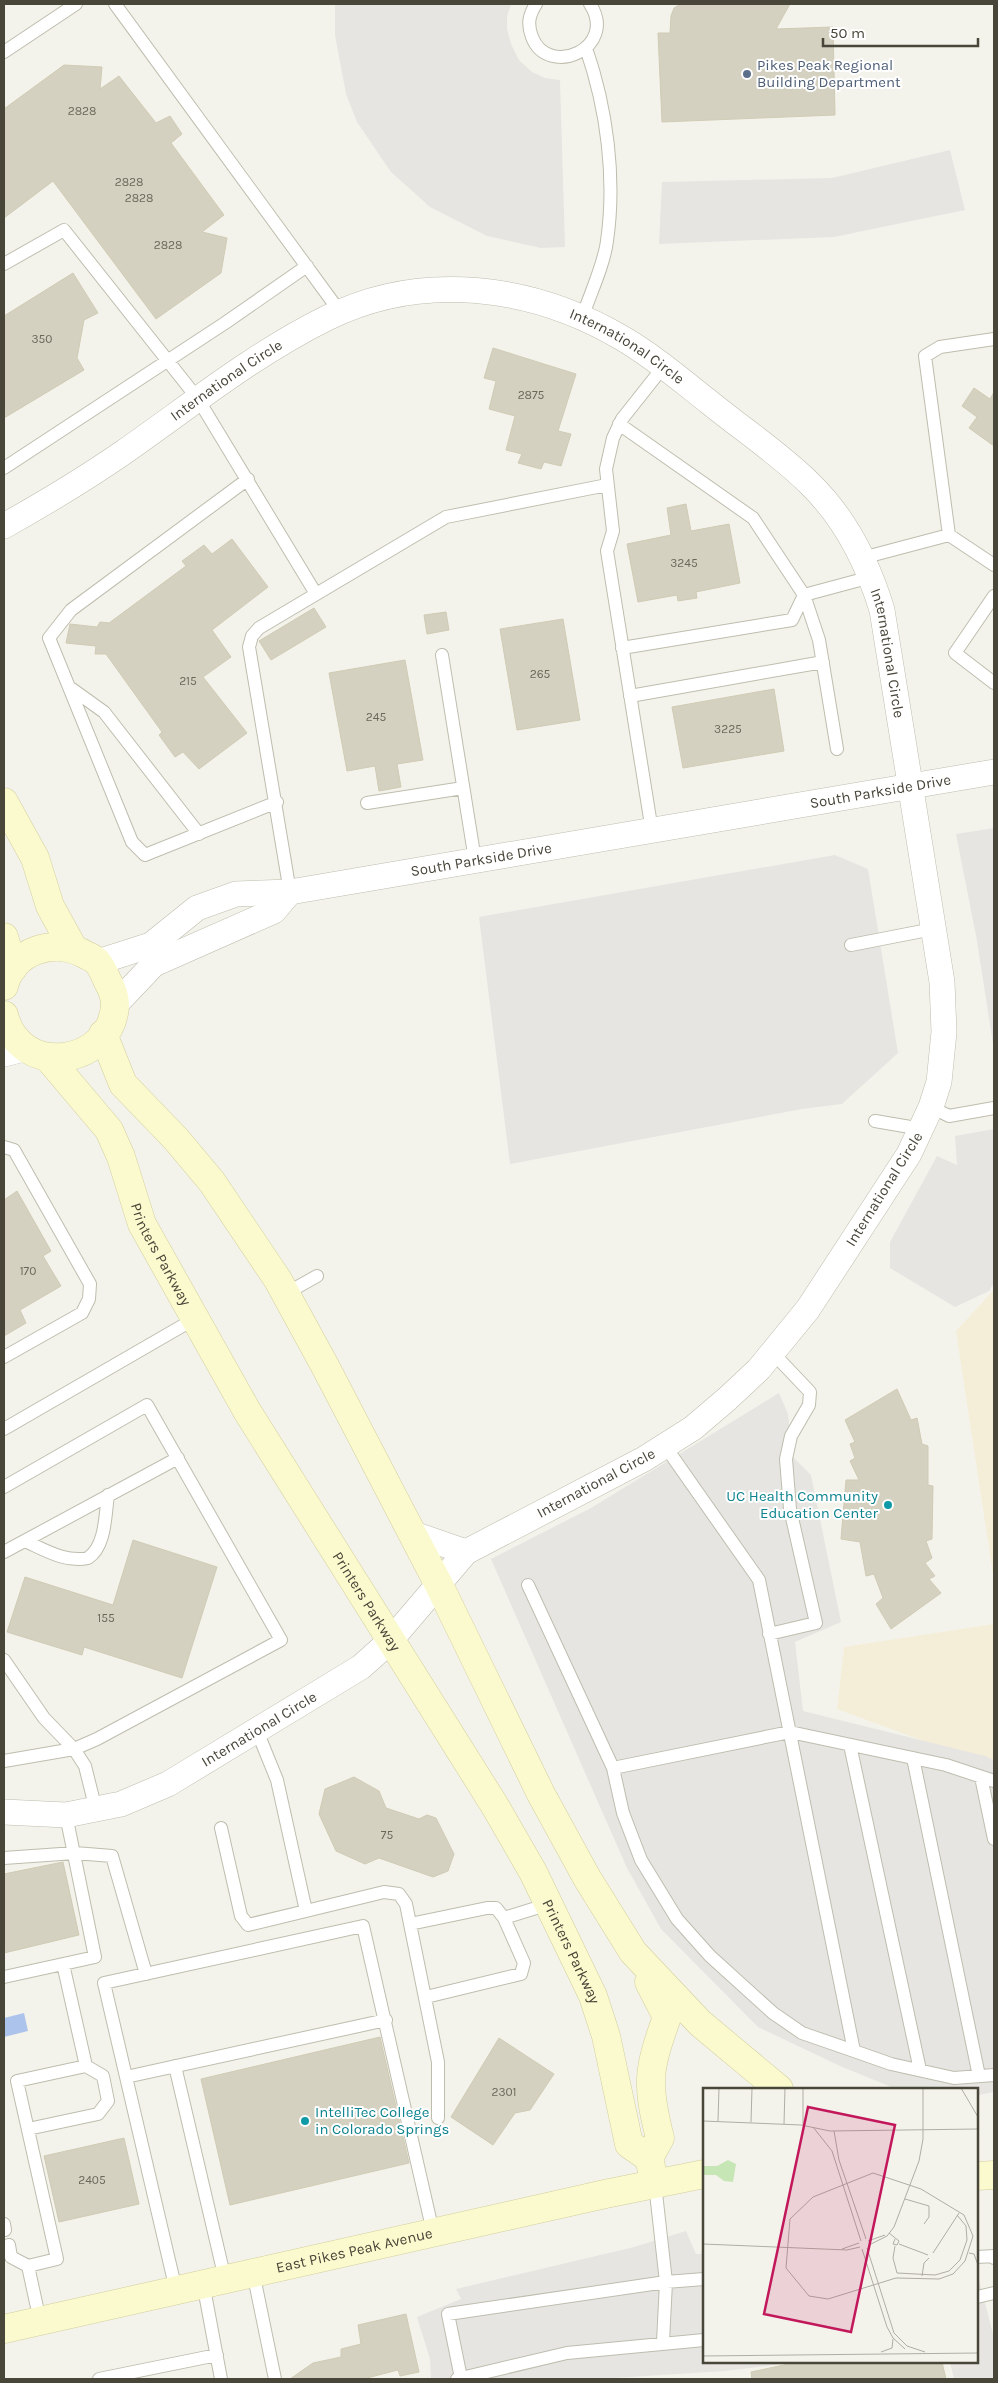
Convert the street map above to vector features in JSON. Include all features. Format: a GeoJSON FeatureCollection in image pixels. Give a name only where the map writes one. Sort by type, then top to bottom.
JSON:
{"type":"FeatureCollection","features":[{"type":"Feature","properties":{"kind":"main road"},"geometry":{"type":"LineString","coordinates":[[4,802],[35,858],[50,906],[73,948]]}},
{"type":"Feature","properties":{"kind":"main road"},"geometry":{"type":"LineString","coordinates":[[4,937],[8,977]]}},
{"type":"Feature","properties":{"kind":"main road"},"geometry":{"type":"LineString","coordinates":[[4,1016],[7,1028],[25,1054],[73,1056],[94,1044],[109,1028],[115,1005],[111,987],[98,962],[73,948],[51,945],[26,956],[8,977]]}},
{"type":"Feature","properties":{"kind":"main road"},"geometry":{"type":"LineString","coordinates":[[103,1034],[123,1084],[176,1138],[212,1182],[285,1294],[325,1366],[439,1585],[541,1794],[587,1878],[633,1952],[667,2017],[653,2055],[649,2076],[652,2106],[660,2138],[649,2158],[655,2184]]}},
{"type":"Feature","properties":{"kind":"main road","name":"Printers Parkway"},"geometry":{"type":"LineString","coordinates":[[25,1054],[109,1130],[121,1157],[142,1224],[275,1457],[495,1806],[534,1872],[593,1996],[606,2036],[629,2144],[649,2158]]}},
{"type":"Feature","properties":{"kind":"main road"},"geometry":{"type":"LineString","coordinates":[[633,1952],[700,2023],[777,2088]]}},
{"type":"Feature","properties":{"kind":"main road","name":"East Pikes Peak Avenue"},"geometry":{"type":"LineString","coordinates":[[4,2329],[432,2232],[703,2174]]}},
{"type":"Feature","properties":{"kind":"main road"},"geometry":{"type":"LineString","coordinates":[[978,2176],[994,2175]]}},
{"type":"Feature","properties":{"kind":"street","name":"International Circle"},"geometry":{"type":"LineString","coordinates":[[4,526],[94,472],[198,399],[305,330],[340,312],[383,297],[464,288],[516,296],[582,318],[622,338],[664,366],[811,485],[848,531],[866,567],[882,610],[944,1008],[942,1058],[927,1118],[910,1154],[808,1309],[773,1353],[727,1399],[693,1428],[644,1459],[466,1552],[390,1641],[361,1667],[154,1791],[121,1804],[66,1816],[4,1812]]}},
{"type":"Feature","properties":{"kind":"street","name":"South Parkside Drive"},"geometry":{"type":"LineString","coordinates":[[98,962],[151,945],[197,908],[236,894],[290,892],[994,772]]}},
{"type":"Feature","properties":{"kind":"street"},"geometry":{"type":"LineString","coordinates":[[115,1005],[154,964],[274,911],[290,892]]}},
{"type":"Feature","properties":{"kind":"street"},"geometry":{"type":"LineString","coordinates":[[411,1533],[466,1552]]}},
{"type":"Feature","properties":{"kind":"lane"},"geometry":{"type":"LineString","coordinates":[[4,52],[76,4]]}},
{"type":"Feature","properties":{"kind":"lane"},"geometry":{"type":"LineString","coordinates":[[115,4],[340,312]]}},
{"type":"Feature","properties":{"kind":"lane"},"geometry":{"type":"LineString","coordinates":[[536,4],[529,17],[529,29],[537,46],[559,57],[574,55],[586,48],[593,38],[597,23],[590,4]]}},
{"type":"Feature","properties":{"kind":"lane"},"geometry":{"type":"LineString","coordinates":[[582,318],[607,243],[610,195],[605,130],[586,48]]}},
{"type":"Feature","properties":{"kind":"lane"},"geometry":{"type":"LineString","coordinates":[[4,264],[64,230],[198,399],[316,594]]}},
{"type":"Feature","properties":{"kind":"lane"},"geometry":{"type":"LineString","coordinates":[[4,468],[307,266]]}},
{"type":"Feature","properties":{"kind":"lane"},"geometry":{"type":"LineString","coordinates":[[994,339],[940,347],[925,356],[949,535],[994,565]]}},
{"type":"Feature","properties":{"kind":"lane"},"geometry":{"type":"LineString","coordinates":[[652,831],[607,551],[613,530],[606,469],[613,438],[619,424],[664,366]]}},
{"type":"Feature","properties":{"kind":"lane"},"geometry":{"type":"LineString","coordinates":[[619,424],[753,518],[804,595],[819,640],[837,749]]}},
{"type":"Feature","properties":{"kind":"lane"},"geometry":{"type":"LineString","coordinates":[[248,479],[71,610],[49,638],[72,689],[132,842],[145,855],[277,802]]}},
{"type":"Feature","properties":{"kind":"lane"},"geometry":{"type":"LineString","coordinates":[[290,892],[277,802],[249,647],[252,636],[259,628],[446,517],[607,485]]}},
{"type":"Feature","properties":{"kind":"lane"},"geometry":{"type":"LineString","coordinates":[[622,648],[792,620],[804,595],[866,567],[949,535]]}},
{"type":"Feature","properties":{"kind":"lane"},"geometry":{"type":"LineString","coordinates":[[994,596],[955,653],[994,683]]}},
{"type":"Feature","properties":{"kind":"lane"},"geometry":{"type":"LineString","coordinates":[[442,655],[475,860]]}},
{"type":"Feature","properties":{"kind":"lane"},"geometry":{"type":"LineString","coordinates":[[630,696],[823,662]]}},
{"type":"Feature","properties":{"kind":"lane"},"geometry":{"type":"LineString","coordinates":[[72,689],[104,712],[199,834]]}},
{"type":"Feature","properties":{"kind":"lane"},"geometry":{"type":"LineString","coordinates":[[367,803],[463,788]]}},
{"type":"Feature","properties":{"kind":"lane"},"geometry":{"type":"LineString","coordinates":[[851,945],[933,929]]}},
{"type":"Feature","properties":{"kind":"lane"},"geometry":{"type":"LineString","coordinates":[[875,1121],[949,1116],[994,1108]]}},
{"type":"Feature","properties":{"kind":"lane"},"geometry":{"type":"LineString","coordinates":[[4,1148],[14,1150],[90,1284],[90,1299],[82,1313],[4,1357]]}},
{"type":"Feature","properties":{"kind":"lane"},"geometry":{"type":"LineString","coordinates":[[285,1294],[317,1276]]}},
{"type":"Feature","properties":{"kind":"lane"},"geometry":{"type":"LineString","coordinates":[[4,1429],[196,1318]]}},
{"type":"Feature","properties":{"kind":"lane"},"geometry":{"type":"LineString","coordinates":[[769,1634],[816,1623],[790,1510],[786,1459],[791,1436],[808,1405],[810,1392],[773,1353]]}},
{"type":"Feature","properties":{"kind":"lane"},"geometry":{"type":"LineString","coordinates":[[4,1487],[147,1405],[281,1640],[97,1739],[74,1748],[4,1761]]}},
{"type":"Feature","properties":{"kind":"lane"},"geometry":{"type":"LineString","coordinates":[[665,1446],[758,1580],[854,2051]]}},
{"type":"Feature","properties":{"kind":"lane"},"geometry":{"type":"LineString","coordinates":[[4,1552],[178,1458]]}},
{"type":"Feature","properties":{"kind":"lane"},"geometry":{"type":"LineString","coordinates":[[25,1541],[61,1557],[73,1560],[88,1558],[94,1554],[100,1542],[108,1495]]}},
{"type":"Feature","properties":{"kind":"lane"},"geometry":{"type":"LineString","coordinates":[[528,1585],[613,1768],[623,1813],[641,1860],[677,1919],[710,1956],[774,2013],[802,2033],[891,2064],[954,2078],[994,2075]]}},
{"type":"Feature","properties":{"kind":"lane"},"geometry":{"type":"LineString","coordinates":[[4,1660],[44,1718],[74,1748],[85,1766],[96,1810]]}},
{"type":"Feature","properties":{"kind":"lane"},"geometry":{"type":"LineString","coordinates":[[257,1731],[277,1780],[306,1911]]}},
{"type":"Feature","properties":{"kind":"lane"},"geometry":{"type":"LineString","coordinates":[[613,1768],[790,1732],[946,1765],[994,1781]]}},
{"type":"Feature","properties":{"kind":"lane"},"geometry":{"type":"LineString","coordinates":[[850,1745],[920,2070]]}},
{"type":"Feature","properties":{"kind":"lane"},"geometry":{"type":"LineString","coordinates":[[913,1758],[979,2076]]}},
{"type":"Feature","properties":{"kind":"lane"},"geometry":{"type":"LineString","coordinates":[[981,1777],[994,1839]]}},
{"type":"Feature","properties":{"kind":"lane"},"geometry":{"type":"LineString","coordinates":[[4,1977],[95,1957],[66,1816]]}},
{"type":"Feature","properties":{"kind":"lane"},"geometry":{"type":"LineString","coordinates":[[221,1828],[241,1916],[248,1925],[384,1892],[399,1894],[406,1904],[438,2062],[438,2118]]}},
{"type":"Feature","properties":{"kind":"lane"},"geometry":{"type":"LineString","coordinates":[[4,1858],[75,1853],[112,1856],[146,1974]]}},
{"type":"Feature","properties":{"kind":"lane"},"geometry":{"type":"LineString","coordinates":[[504,1918],[549,1904]]}},
{"type":"Feature","properties":{"kind":"lane"},"geometry":{"type":"LineString","coordinates":[[410,1924],[487,1908],[496,1908],[504,1918],[524,1963],[521,1974],[426,1997]]}},
{"type":"Feature","properties":{"kind":"lane"},"geometry":{"type":"LineString","coordinates":[[176,2290],[104,1983],[363,1926],[386,2020],[432,2232]]}},
{"type":"Feature","properties":{"kind":"lane"},"geometry":{"type":"LineString","coordinates":[[63,1964],[86,2066]]}},
{"type":"Feature","properties":{"kind":"lane"},"geometry":{"type":"LineString","coordinates":[[126,2077],[386,2020]]}},
{"type":"Feature","properties":{"kind":"lane"},"geometry":{"type":"LineString","coordinates":[[9,2245],[11,2257],[28,2266],[57,2259],[17,2081],[86,2066],[103,2076],[108,2100],[98,2114],[28,2129]]}},
{"type":"Feature","properties":{"kind":"lane"},"geometry":{"type":"LineString","coordinates":[[175,2066],[214,2281],[216,2355],[221,2379]]}},
{"type":"Feature","properties":{"kind":"lane"},"geometry":{"type":"LineString","coordinates":[[655,2184],[666,2282],[663,2342]]}},
{"type":"Feature","properties":{"kind":"lane"},"geometry":{"type":"LineString","coordinates":[[978,2257],[994,2258]]}},
{"type":"Feature","properties":{"kind":"lane"},"geometry":{"type":"LineString","coordinates":[[28,2266],[40,2321]]}},
{"type":"Feature","properties":{"kind":"lane"},"geometry":{"type":"LineString","coordinates":[[253,2272],[275,2379]]}},
{"type":"Feature","properties":{"kind":"lane"},"geometry":{"type":"LineString","coordinates":[[703,2279],[666,2282],[448,2314],[459,2379],[567,2353],[663,2342],[703,2340]]}},
{"type":"Feature","properties":{"kind":"lane"},"geometry":{"type":"LineString","coordinates":[[978,2297],[994,2294]]}},
{"type":"Feature","properties":{"kind":"lane"},"geometry":{"type":"LineString","coordinates":[[99,2379],[122,2377],[216,2355]]}},
{"type":"Feature","properties":{"kind":"shaded area"},"geometry":{"type":"Polygon","coordinates":[[[335,4],[511,4],[507,16],[507,29],[511,44],[519,60],[532,72],[545,78],[560,80],[565,247],[541,248],[487,236],[430,207],[391,172],[357,122],[346,94],[335,35],[335,4]]]}},
{"type":"Feature","properties":{"kind":"shaded area"},"geometry":{"type":"Polygon","coordinates":[[[950,150],[965,210],[834,237],[659,244],[662,182],[832,178],[950,150]]]}},
{"type":"Feature","properties":{"kind":"shaded area"},"geometry":{"type":"Polygon","coordinates":[[[994,828],[994,1050],[977,941],[956,834],[994,828]]]}},
{"type":"Feature","properties":{"kind":"shaded area"},"geometry":{"type":"Polygon","coordinates":[[[835,855],[868,869],[898,1053],[842,1104],[802,1109],[510,1164],[479,917],[835,855]]]}},
{"type":"Feature","properties":{"kind":"shaded area"},"geometry":{"type":"Polygon","coordinates":[[[994,1129],[994,1283],[989,1291],[955,1307],[890,1268],[890,1242],[937,1156],[957,1165],[955,1136],[994,1129]]]}},
{"type":"Feature","properties":{"kind":"shaded area"},"geometry":{"type":"Polygon","coordinates":[[[994,1290],[994,1581],[956,1331],[994,1290]]]}},
{"type":"Feature","properties":{"kind":"shaded area"},"geometry":{"type":"Polygon","coordinates":[[[779,1393],[788,1414],[792,1456],[811,1475],[841,1622],[795,1642],[803,1711],[985,1756],[994,1760],[994,2092],[978,2095],[978,2088],[894,2088],[840,2066],[758,2027],[661,1929],[627,1868],[491,1559],[591,1508],[779,1393]]]}},
{"type":"Feature","properties":{"kind":"shaded area"},"geometry":{"type":"Polygon","coordinates":[[[994,1624],[994,1767],[837,1709],[844,1647],[994,1624]]]}},
{"type":"Feature","properties":{"kind":"shaded area"},"geometry":{"type":"Polygon","coordinates":[[[686,2231],[696,2254],[703,2254],[703,2363],[790,2363],[725,2371],[598,2379],[431,2379],[430,2359],[417,2317],[461,2299],[456,2289],[634,2247],[686,2231]]]}},
{"type":"Feature","properties":{"kind":"shaded area"},"geometry":{"type":"Polygon","coordinates":[[[978,2276],[994,2338],[994,2379],[954,2379],[950,2363],[978,2363],[978,2276]]]}},
{"type":"Feature","properties":{"kind":"water"},"geometry":{"type":"Polygon","coordinates":[[[24,2013],[28,2031],[4,2037],[4,2018],[24,2013]]]}},
{"type":"Feature","properties":{"kind":"building","name":"Pikes Peak Regional Building Department"},"geometry":{"type":"Polygon","coordinates":[[[681,4],[790,4],[776,29],[833,27],[835,115],[662,122],[658,33],[670,33],[671,16],[674,8],[681,4]]]}},
{"type":"Feature","properties":{"kind":"building"},"geometry":{"type":"Polygon","coordinates":[[[64,65],[102,67],[100,89],[119,76],[156,123],[170,116],[182,134],[171,143],[224,215],[202,232],[227,238],[221,273],[156,319],[53,181],[4,218],[4,109],[64,65]]]}},
{"type":"Feature","properties":{"kind":"building"},"geometry":{"type":"Polygon","coordinates":[[[73,273],[98,313],[84,320],[77,358],[84,370],[4,418],[4,316],[73,273]]]}},
{"type":"Feature","properties":{"kind":"building"},"geometry":{"type":"Polygon","coordinates":[[[493,348],[576,374],[558,431],[571,434],[561,466],[544,462],[541,469],[518,463],[522,454],[506,450],[515,416],[489,409],[496,381],[484,378],[493,348]]]}},
{"type":"Feature","properties":{"kind":"building"},"geometry":{"type":"Polygon","coordinates":[[[974,388],[990,399],[994,392],[994,446],[969,428],[977,417],[962,406],[974,388]]]}},
{"type":"Feature","properties":{"kind":"building"},"geometry":{"type":"Polygon","coordinates":[[[686,504],[691,531],[729,524],[740,583],[696,592],[697,598],[678,601],[677,595],[638,602],[627,544],[671,535],[667,508],[686,504]]]}},
{"type":"Feature","properties":{"kind":"building"},"geometry":{"type":"Polygon","coordinates":[[[232,539],[268,587],[212,630],[231,657],[203,677],[247,733],[199,769],[183,752],[175,757],[159,735],[162,732],[106,654],[95,654],[96,646],[66,643],[70,624],[97,627],[100,622],[109,623],[186,566],[182,561],[204,545],[212,554],[232,539]]]}},
{"type":"Feature","properties":{"kind":"building"},"geometry":{"type":"Polygon","coordinates":[[[314,608],[326,627],[271,660],[259,641],[314,608]]]}},
{"type":"Feature","properties":{"kind":"building"},"geometry":{"type":"Polygon","coordinates":[[[446,612],[449,630],[427,634],[424,615],[446,612]]]}},
{"type":"Feature","properties":{"kind":"building"},"geometry":{"type":"Polygon","coordinates":[[[563,619],[580,720],[517,730],[500,629],[563,619]]]}},
{"type":"Feature","properties":{"kind":"building"},"geometry":{"type":"Polygon","coordinates":[[[405,660],[423,760],[397,764],[401,787],[379,791],[375,766],[347,771],[329,673],[405,660]]]}},
{"type":"Feature","properties":{"kind":"building"},"geometry":{"type":"Polygon","coordinates":[[[774,689],[784,751],[683,768],[672,707],[774,689]]]}},
{"type":"Feature","properties":{"kind":"building"},"geometry":{"type":"Polygon","coordinates":[[[17,1191],[51,1251],[43,1256],[61,1286],[20,1310],[26,1323],[4,1336],[4,1200],[17,1191]]]}},
{"type":"Feature","properties":{"kind":"building","name":"UC Health Community Education Center"},"geometry":{"type":"Polygon","coordinates":[[[897,1389],[911,1420],[917,1418],[922,1444],[928,1446],[928,1485],[933,1486],[932,1539],[926,1541],[932,1558],[925,1563],[935,1576],[929,1579],[941,1593],[891,1629],[876,1604],[883,1598],[874,1574],[866,1576],[860,1542],[841,1539],[846,1480],[859,1480],[850,1461],[855,1458],[850,1444],[855,1442],[845,1420],[897,1389]]]}},
{"type":"Feature","properties":{"kind":"building"},"geometry":{"type":"Polygon","coordinates":[[[133,1540],[217,1567],[182,1678],[84,1647],[82,1655],[7,1632],[25,1577],[113,1605],[133,1540]]]}},
{"type":"Feature","properties":{"kind":"building"},"geometry":{"type":"Polygon","coordinates":[[[354,1777],[379,1791],[386,1808],[419,1819],[427,1815],[436,1818],[454,1854],[448,1871],[433,1877],[379,1858],[365,1864],[336,1851],[319,1814],[325,1789],[354,1777]]]}},
{"type":"Feature","properties":{"kind":"building"},"geometry":{"type":"Polygon","coordinates":[[[63,1862],[79,1935],[4,1953],[4,1874],[63,1862]]]}},
{"type":"Feature","properties":{"kind":"building","name":"IntelliTec College in Colorado Springs"},"geometry":{"type":"Polygon","coordinates":[[[380,2037],[409,2163],[230,2205],[201,2079],[380,2037]]]}},
{"type":"Feature","properties":{"kind":"building"},"geometry":{"type":"Polygon","coordinates":[[[499,2038],[554,2074],[530,2110],[515,2113],[493,2145],[451,2117],[499,2038]]]}},
{"type":"Feature","properties":{"kind":"building"},"geometry":{"type":"Polygon","coordinates":[[[124,2138],[139,2204],[59,2222],[44,2156],[124,2138]]]}},
{"type":"Feature","properties":{"kind":"building"},"geometry":{"type":"Polygon","coordinates":[[[406,2314],[419,2372],[400,2376],[398,2370],[363,2379],[290,2379],[313,2363],[341,2357],[341,2349],[361,2344],[358,2325],[406,2314]]]}},
{"type":"Feature","properties":{"kind":"building"},"geometry":{"type":"Polygon","coordinates":[[[793,2363],[942,2363],[946,2379],[752,2379],[751,2372],[793,2363]]]}},
{"type":"Feature","properties":{"kind":"place","name":"Pikes Peak Regional Building Department"},"geometry":{"type":"Point","coordinates":[747,74]}},
{"type":"Feature","properties":{"kind":"place","name":"UC Health Community Education Center"},"geometry":{"type":"Point","coordinates":[888,1505]}},
{"type":"Feature","properties":{"kind":"place","name":"IntelliTec College in Colorado Springs"},"geometry":{"type":"Point","coordinates":[305,2121]}}]}
